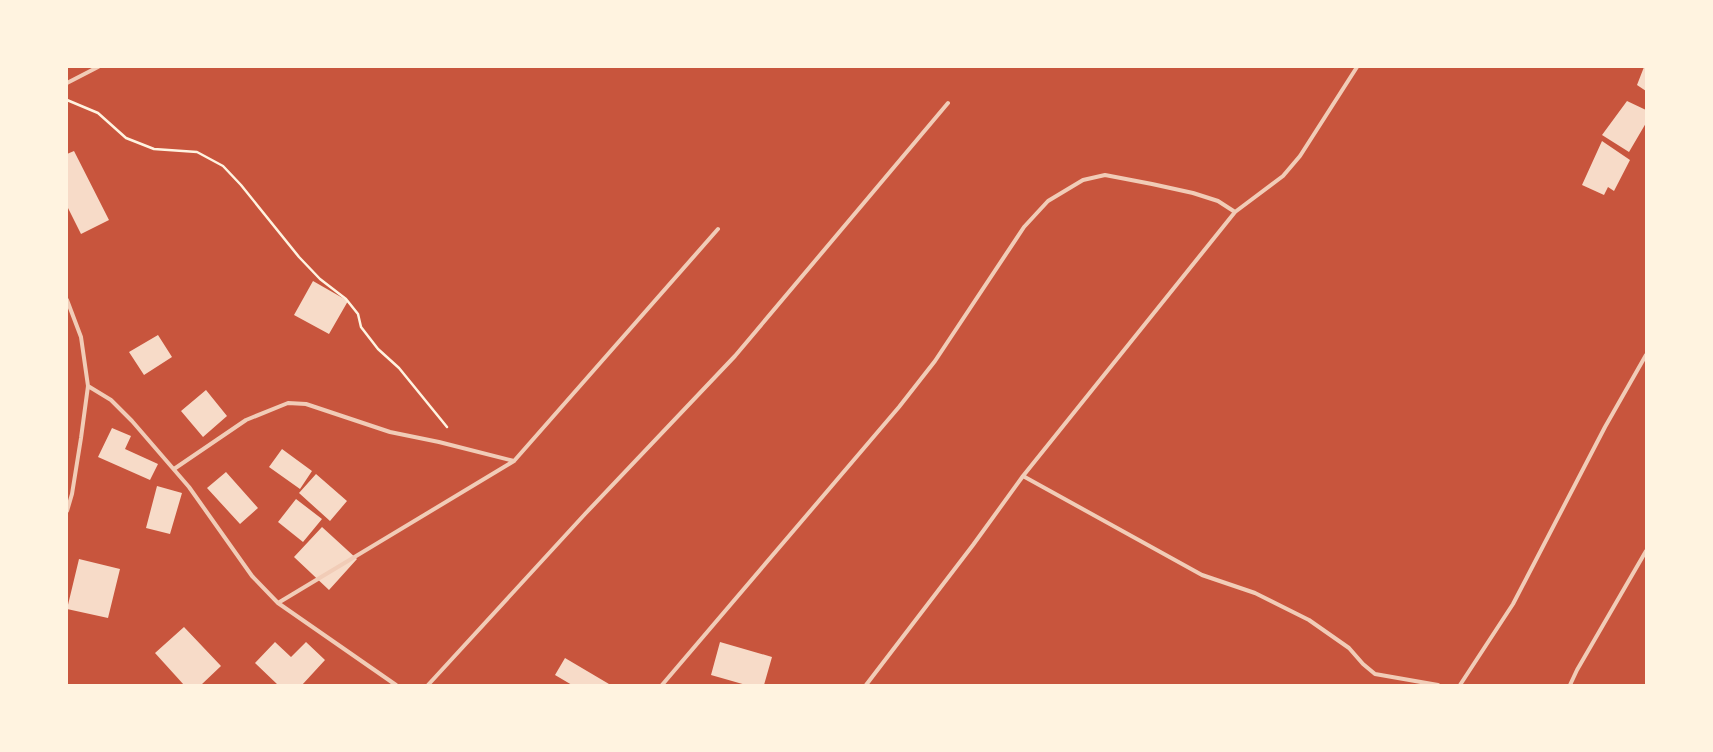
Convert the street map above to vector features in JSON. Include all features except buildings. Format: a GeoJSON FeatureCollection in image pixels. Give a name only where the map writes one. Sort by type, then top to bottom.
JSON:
{"type":"FeatureCollection","features":[{"type":"Feature","properties":{"kind":"street"},"geometry":{"type":"LineString","coordinates":[[67,84],[98,67]]}},
{"type":"Feature","properties":{"kind":"street"},"geometry":{"type":"LineString","coordinates":[[866,685],[973,545],[1023,476],[1235,212],[1283,176],[1300,156],[1357,67]]}},
{"type":"Feature","properties":{"kind":"street"},"geometry":{"type":"LineString","coordinates":[[428,685],[585,514],[735,356],[948,103]]}},
{"type":"Feature","properties":{"kind":"street"},"geometry":{"type":"LineString","coordinates":[[662,685],[899,407],[935,361],[1024,226],[1048,201],[1083,180],[1105,175],[1193,193],[1218,201],[1235,212]]}},
{"type":"Feature","properties":{"kind":"street"},"geometry":{"type":"LineString","coordinates":[[278,603],[514,461],[718,229]]}},
{"type":"Feature","properties":{"kind":"street"},"geometry":{"type":"LineString","coordinates":[[67,300],[81,338],[88,386],[72,494],[67,511]]}},
{"type":"Feature","properties":{"kind":"street"},"geometry":{"type":"LineString","coordinates":[[1460,685],[1513,604],[1605,427],[1646,355]]}},
{"type":"Feature","properties":{"kind":"street"},"geometry":{"type":"LineString","coordinates":[[88,386],[111,400],[132,421],[189,487],[252,576],[278,603],[396,685]]}},
{"type":"Feature","properties":{"kind":"street"},"geometry":{"type":"LineString","coordinates":[[174,469],[246,420],[288,403],[306,404],[390,432],[464,448],[514,461]]}},
{"type":"Feature","properties":{"kind":"street"},"geometry":{"type":"LineString","coordinates":[[1023,476],[1202,575],[1255,593],[1309,620],[1349,648],[1363,664],[1375,674],[1438,685]]}},
{"type":"Feature","properties":{"kind":"street"},"geometry":{"type":"LineString","coordinates":[[1570,685],[1577,670],[1646,551]]}},
{"type":"Feature","properties":{"kind":"path"},"geometry":{"type":"LineString","coordinates":[[67,100],[98,114],[126,138],[154,149],[197,152],[223,166],[256,203],[299,257],[320,279],[346,299],[358,314],[361,327],[378,349],[399,368],[464,448]]}}]}
